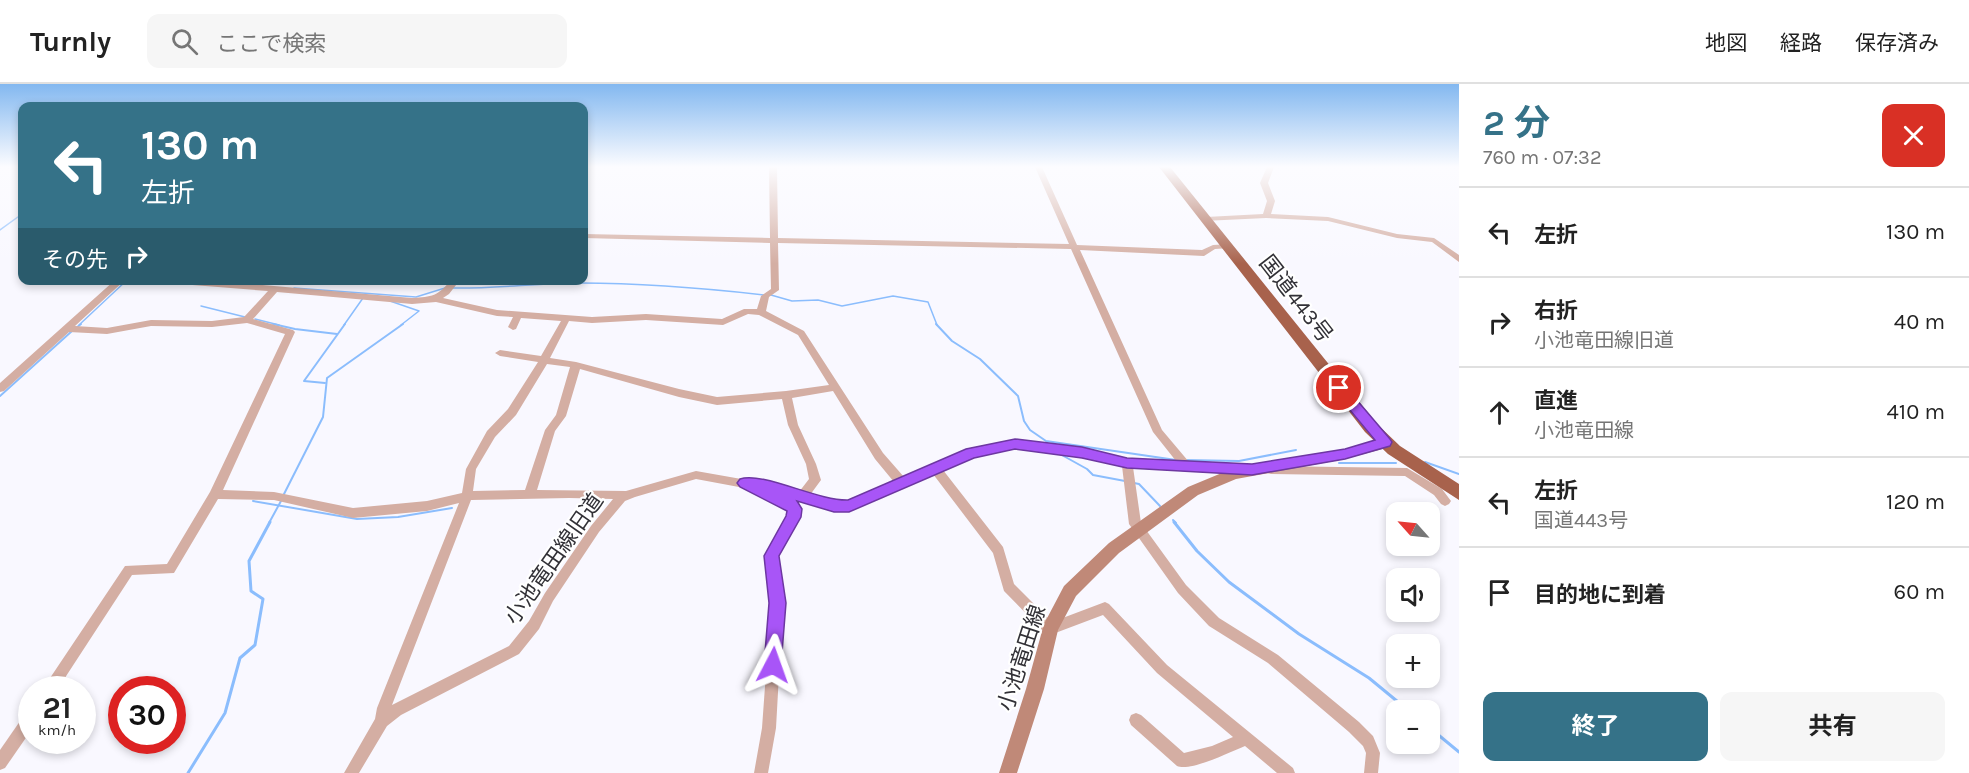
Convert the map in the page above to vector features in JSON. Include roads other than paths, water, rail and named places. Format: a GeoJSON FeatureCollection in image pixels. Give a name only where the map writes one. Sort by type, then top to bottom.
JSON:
{"type":"FeatureCollection","features":[{"type":"Feature","properties":{"kind":"highway","name":"国道443号"},"geometry":{"type":"LineString","coordinates":[[1190,199],[1385,442],[1419,468],[1459,493]]}},
{"type":"Feature","properties":{"kind":"main road","name":"小池竜田線"},"geometry":{"type":"LineString","coordinates":[[1008,773],[1035,689],[1050,629],[1070,591],[1114,548],[1193,491],[1252,469],[1345,454],[1385,442]]}},
{"type":"Feature","properties":{"kind":"street"},"geometry":{"type":"LineString","coordinates":[[761,312],[765,296],[775,290],[773,199]]}},
{"type":"Feature","properties":{"kind":"street"},"geometry":{"type":"LineString","coordinates":[[1052,199],[1158,432],[1183,462]]}},
{"type":"Feature","properties":{"kind":"street"},"geometry":{"type":"LineString","coordinates":[[1266,216],[1270,199]]}},
{"type":"Feature","properties":{"kind":"street"},"geometry":{"type":"LineString","coordinates":[[1206,219],[1266,216],[1329,219],[1397,236],[1426,238],[1446,247],[1459,259]]}},
{"type":"Feature","properties":{"kind":"street"},"geometry":{"type":"LineString","coordinates":[[588,236],[1074,247],[1204,253],[1213,247],[1227,246]]}},
{"type":"Feature","properties":{"kind":"street"},"geometry":{"type":"LineString","coordinates":[[0,389],[115,285]]}},
{"type":"Feature","properties":{"kind":"street"},"geometry":{"type":"LineString","coordinates":[[221,285],[412,301],[436,298],[478,310],[566,319],[646,317],[723,322],[747,311],[761,312],[801,333],[879,456],[901,482]]}},
{"type":"Feature","properties":{"kind":"street"},"geometry":{"type":"LineString","coordinates":[[436,298],[452,285]]}},
{"type":"Feature","properties":{"kind":"street"},"geometry":{"type":"LineString","coordinates":[[247,320],[275,290]]}},
{"type":"Feature","properties":{"kind":"street"},"geometry":{"type":"LineString","coordinates":[[513,327],[518,315]]}},
{"type":"Feature","properties":{"kind":"street"},"geometry":{"type":"LineString","coordinates":[[382,721],[384,708],[467,496],[471,469],[491,434],[512,412],[566,319]]}},
{"type":"Feature","properties":{"kind":"street"},"geometry":{"type":"LineString","coordinates":[[58,676],[129,570],[170,569],[215,494],[290,332],[247,320],[212,324],[151,323],[107,331],[66,329]]}},
{"type":"Feature","properties":{"kind":"street"},"geometry":{"type":"LineString","coordinates":[[500,352],[576,365],[717,401],[786,395],[835,387]]}},
{"type":"Feature","properties":{"kind":"street"},"geometry":{"type":"LineString","coordinates":[[530,494],[550,430],[561,416],[576,365]]}},
{"type":"Feature","properties":{"kind":"street"},"geometry":{"type":"LineString","coordinates":[[786,395],[793,425],[816,480],[802,497]]}},
{"type":"Feature","properties":{"kind":"street","name":"小池竜田線旧道"},"geometry":{"type":"LineString","coordinates":[[351,773],[382,721],[396,710],[514,650],[534,625],[549,597],[595,529],[621,498],[696,475],[745,483],[834,507],[849,506],[934,467],[971,453],[1015,444],[1082,453],[1127,463],[1183,462],[1252,469],[1407,472],[1438,492],[1445,501]]}},
{"type":"Feature","properties":{"kind":"street"},"geometry":{"type":"LineString","coordinates":[[1127,463],[1135,524],[1182,589],[1214,622],[1273,660],[1368,741],[1373,753],[1371,773]]}},
{"type":"Feature","properties":{"kind":"street"},"geometry":{"type":"LineString","coordinates":[[934,467],[999,551],[1008,586],[1050,629],[1105,608],[1162,669],[1288,773]]}},
{"type":"Feature","properties":{"kind":"street"},"geometry":{"type":"LineString","coordinates":[[745,483],[791,504],[795,509],[794,517],[772,556],[777,603],[769,728],[761,773]]}},
{"type":"Feature","properties":{"kind":"street"},"geometry":{"type":"LineString","coordinates":[[215,494],[274,496],[353,513],[427,506],[467,496],[530,494],[622,496],[632,493]]}},
{"type":"Feature","properties":{"kind":"street"},"geometry":{"type":"LineString","coordinates":[[1136,720],[1182,761],[1212,753],[1247,738]]}},
{"type":"Feature","properties":{"kind":"street"},"geometry":{"type":"LineString","coordinates":[[0,763],[18,737]]}},
{"type":"Feature","properties":{"kind":"waterway"},"geometry":{"type":"LineString","coordinates":[[0,230],[18,217]]}},
{"type":"Feature","properties":{"kind":"waterway"},"geometry":{"type":"LineString","coordinates":[[588,283],[673,286],[765,295]]}},
{"type":"Feature","properties":{"kind":"waterway"},"geometry":{"type":"LineString","coordinates":[[79,325],[122,285]]}},
{"type":"Feature","properties":{"kind":"waterway"},"geometry":{"type":"LineString","coordinates":[[451,288],[532,285]]}},
{"type":"Feature","properties":{"kind":"waterway"},"geometry":{"type":"LineString","coordinates":[[294,288],[416,297],[445,288]]}},
{"type":"Feature","properties":{"kind":"waterway"},"geometry":{"type":"LineString","coordinates":[[771,295],[792,301],[818,300],[842,306],[893,296],[928,302],[937,325]]}},
{"type":"Feature","properties":{"kind":"waterway"},"geometry":{"type":"LineString","coordinates":[[344,325],[363,298]]}},
{"type":"Feature","properties":{"kind":"waterway"},"geometry":{"type":"LineString","coordinates":[[390,301],[419,311],[401,325]]}},
{"type":"Feature","properties":{"kind":"waterway"},"geometry":{"type":"LineString","coordinates":[[201,306],[245,317]]}},
{"type":"Feature","properties":{"kind":"waterway"},"geometry":{"type":"LineString","coordinates":[[255,319],[279,325]]}},
{"type":"Feature","properties":{"kind":"waterway"},"geometry":{"type":"LineString","coordinates":[[76,328],[81,324]]}},
{"type":"Feature","properties":{"kind":"waterway"},"geometry":{"type":"LineString","coordinates":[[273,324],[337,334]]}},
{"type":"Feature","properties":{"kind":"waterway"},"geometry":{"type":"LineString","coordinates":[[325,383],[304,381],[345,324]]}},
{"type":"Feature","properties":{"kind":"waterway"},"geometry":{"type":"LineString","coordinates":[[283,496],[323,417],[327,378],[403,324]]}},
{"type":"Feature","properties":{"kind":"waterway"},"geometry":{"type":"LineString","coordinates":[[936,324],[952,341],[980,359],[1018,396],[1024,421],[1030,430],[1046,441],[1176,460]]}},
{"type":"Feature","properties":{"kind":"waterway"},"geometry":{"type":"LineString","coordinates":[[0,396],[72,331]]}},
{"type":"Feature","properties":{"kind":"waterway"},"geometry":{"type":"LineString","coordinates":[[1184,460],[1239,461],[1296,450]]}},
{"type":"Feature","properties":{"kind":"waterway"},"geometry":{"type":"LineString","coordinates":[[1060,454],[1087,469],[1093,475],[1125,481]]}},
{"type":"Feature","properties":{"kind":"waterway"},"geometry":{"type":"LineString","coordinates":[[1425,462],[1459,474]]}},
{"type":"Feature","properties":{"kind":"waterway"},"geometry":{"type":"LineString","coordinates":[[1339,463],[1396,463]]}},
{"type":"Feature","properties":{"kind":"waterway"},"geometry":{"type":"LineString","coordinates":[[1134,483],[1139,484],[1160,506]]}},
{"type":"Feature","properties":{"kind":"waterway"},"geometry":{"type":"LineString","coordinates":[[253,501],[279,505]]}},
{"type":"Feature","properties":{"kind":"waterway"},"geometry":{"type":"LineString","coordinates":[[279,505],[281,501]]}},
{"type":"Feature","properties":{"kind":"waterway"},"geometry":{"type":"LineString","coordinates":[[269,523],[279,505]]}},
{"type":"Feature","properties":{"kind":"waterway"},"geometry":{"type":"LineString","coordinates":[[279,505],[357,519],[398,517],[452,508]]}},
{"type":"Feature","properties":{"kind":"waterway"},"geometry":{"type":"LineString","coordinates":[[1173,520],[1176,523]]}},
{"type":"Feature","properties":{"kind":"waterway"},"geometry":{"type":"LineString","coordinates":[[188,773],[225,713],[240,658],[255,645],[263,599],[251,591],[249,561],[270,522]]}},
{"type":"Feature","properties":{"kind":"waterway"},"geometry":{"type":"LineString","coordinates":[[1174,522],[1197,551],[1229,582],[1299,634],[1369,678],[1396,700]]}},
{"type":"Feature","properties":{"kind":"waterway"},"geometry":{"type":"LineString","coordinates":[[1440,736],[1459,752]]}}]}
